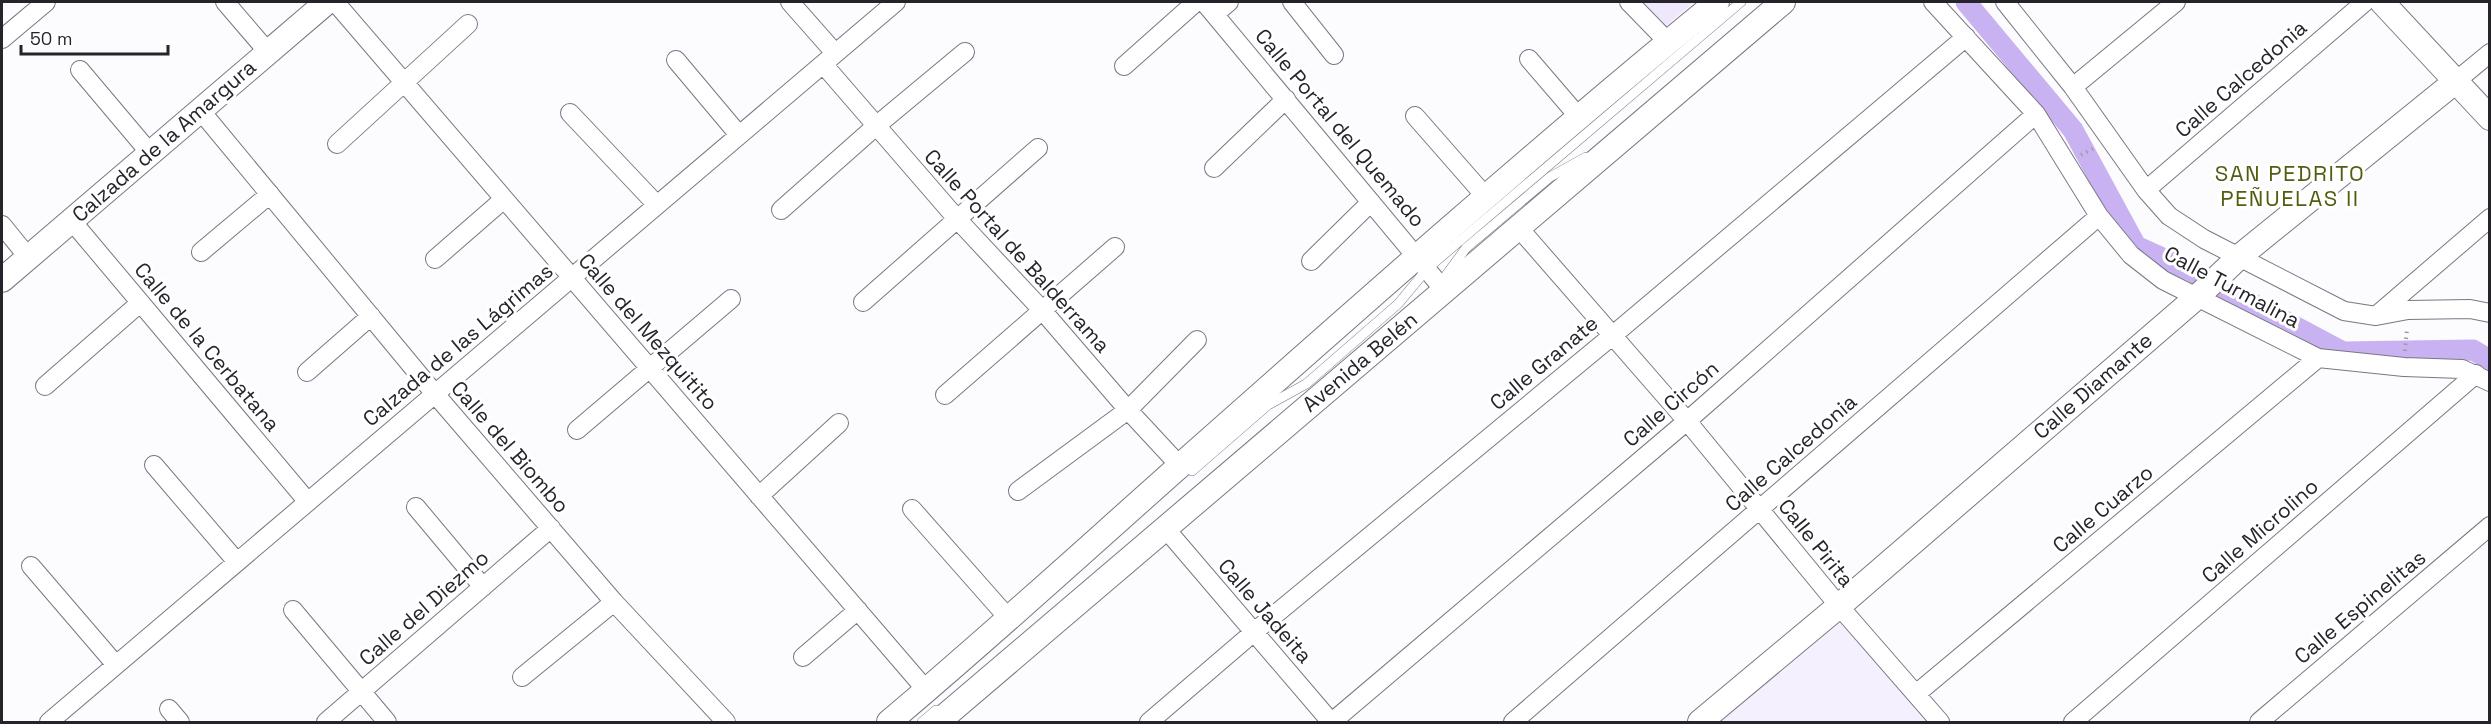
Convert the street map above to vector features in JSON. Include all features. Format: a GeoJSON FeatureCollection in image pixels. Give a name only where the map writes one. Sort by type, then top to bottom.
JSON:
{"type":"FeatureCollection","features":[{"type":"Feature","properties":{"kind":"main road","name":"Calzada de la Amargura"},"geometry":{"type":"LineString","coordinates":[[2,280],[327,2]]}},
{"type":"Feature","properties":{"kind":"main road","name":"Avenida Belén"},"geometry":{"type":"LineString","coordinates":[[889,723],[1423,262],[1486,197],[1578,116],[1717,2]]}},
{"type":"Feature","properties":{"kind":"main road","name":"Avenida Belén"},"geometry":{"type":"LineString","coordinates":[[938,723],[1442,287],[1518,227],[1783,2]]}},
{"type":"Feature","properties":{"kind":"main road"},"geometry":{"type":"LineString","coordinates":[[2382,2],[2490,118]]}},
{"type":"Feature","properties":{"kind":"main road","name":"Calle Diamante"},"geometry":{"type":"LineString","coordinates":[[1700,723],[2204,291],[2234,262],[2456,81]]}},
{"type":"Feature","properties":{"kind":"street"},"geometry":{"type":"LineString","coordinates":[[4,32],[46,2]]}},
{"type":"Feature","properties":{"kind":"street"},"geometry":{"type":"LineString","coordinates":[[225,2],[268,52]]}},
{"type":"Feature","properties":{"kind":"street","name":"Calle del Mezquitito"},"geometry":{"type":"LineString","coordinates":[[335,2],[927,691]]}},
{"type":"Feature","properties":{"kind":"street","name":"Calle Portal de Balderrama"},"geometry":{"type":"LineString","coordinates":[[790,2],[876,126],[1184,470]]}},
{"type":"Feature","properties":{"kind":"street","name":"Calzada de las Lágrimas"},"geometry":{"type":"LineString","coordinates":[[49,723],[896,2]]}},
{"type":"Feature","properties":{"kind":"street"},"geometry":{"type":"LineString","coordinates":[[1124,66],[1196,2]]}},
{"type":"Feature","properties":{"kind":"street"},"geometry":{"type":"LineString","coordinates":[[1292,2],[1334,55]]}},
{"type":"Feature","properties":{"kind":"street"},"geometry":{"type":"LineString","coordinates":[[1629,2],[1668,42]]}},
{"type":"Feature","properties":{"kind":"street","name":"Calle Turmalina"},"geometry":{"type":"LineString","coordinates":[[1933,2],[2036,114],[2099,216],[2131,255],[2163,280],[2204,291],[2318,357],[2404,367],[2462,369],[2483,378]]}},
{"type":"Feature","properties":{"kind":"street","name":"Calle Turmalina"},"geometry":{"type":"LineString","coordinates":[[2005,2],[2073,87],[2146,190],[2169,216],[2234,262],[2344,311],[2376,316],[2408,310],[2470,309],[2490,313]]}},
{"type":"Feature","properties":{"kind":"street"},"geometry":{"type":"LineString","coordinates":[[2073,87],[2176,2]]}},
{"type":"Feature","properties":{"kind":"street","name":"Calle Calcedonia"},"geometry":{"type":"LineString","coordinates":[[2146,190],[2366,2]]}},
{"type":"Feature","properties":{"kind":"street","name":"Calle Portal del Quemado"},"geometry":{"type":"LineString","coordinates":[[1216,6],[1286,99],[1442,287]]}},
{"type":"Feature","properties":{"kind":"street"},"geometry":{"type":"LineString","coordinates":[[337,144],[468,24]]}},
{"type":"Feature","properties":{"kind":"street","name":"Calle Granate"},"geometry":{"type":"LineString","coordinates":[[1149,723],[1254,632],[1612,336],[1966,37]]}},
{"type":"Feature","properties":{"kind":"street"},"geometry":{"type":"LineString","coordinates":[[781,210],[876,126],[965,52]]}},
{"type":"Feature","properties":{"kind":"street","name":"Calle Diamante"},"geometry":{"type":"LineString","coordinates":[[2456,81],[2490,53]]}},
{"type":"Feature","properties":{"kind":"street"},"geometry":{"type":"LineString","coordinates":[[1529,59],[1578,116]]}},
{"type":"Feature","properties":{"kind":"street"},"geometry":{"type":"LineString","coordinates":[[676,60],[738,135]]}},
{"type":"Feature","properties":{"kind":"street"},"geometry":{"type":"LineString","coordinates":[[80,70],[150,153]]}},
{"type":"Feature","properties":{"kind":"street"},"geometry":{"type":"LineString","coordinates":[[1214,168],[1286,99]]}},
{"type":"Feature","properties":{"kind":"street","name":"Calle del Biombo"},"geometry":{"type":"LineString","coordinates":[[200,110],[435,394],[614,602],[726,723]]}},
{"type":"Feature","properties":{"kind":"street"},"geometry":{"type":"LineString","coordinates":[[570,113],[657,205]]}},
{"type":"Feature","properties":{"kind":"street","name":"Calle Circón"},"geometry":{"type":"LineString","coordinates":[[1331,723],[1687,421],[2036,114]]}},
{"type":"Feature","properties":{"kind":"street"},"geometry":{"type":"LineString","coordinates":[[1415,116],[1486,197]]}},
{"type":"Feature","properties":{"kind":"street"},"geometry":{"type":"LineString","coordinates":[[863,302],[1038,148]]}},
{"type":"Feature","properties":{"kind":"street"},"geometry":{"type":"LineString","coordinates":[[201,252],[270,194]]}},
{"type":"Feature","properties":{"kind":"street"},"geometry":{"type":"LineString","coordinates":[[435,259],[504,199]]}},
{"type":"Feature","properties":{"kind":"street"},"geometry":{"type":"LineString","coordinates":[[1311,261],[1371,202]]}},
{"type":"Feature","properties":{"kind":"street","name":"Calle Calcedonia"},"geometry":{"type":"LineString","coordinates":[[1513,723],[2099,216]]}},
{"type":"Feature","properties":{"kind":"street"},"geometry":{"type":"LineString","coordinates":[[2376,316],[2490,218]]}},
{"type":"Feature","properties":{"kind":"street","name":"Calle de la Cerbatana"},"geometry":{"type":"LineString","coordinates":[[71,220],[308,502]]}},
{"type":"Feature","properties":{"kind":"street"},"geometry":{"type":"LineString","coordinates":[[2,225],[28,257]]}},
{"type":"Feature","properties":{"kind":"street","name":"Calle Pirita"},"geometry":{"type":"LineString","coordinates":[[1518,227],[1687,421],[1839,606],[1940,723]]}},
{"type":"Feature","properties":{"kind":"street"},"geometry":{"type":"LineString","coordinates":[[945,395],[1115,247]]}},
{"type":"Feature","properties":{"kind":"street"},"geometry":{"type":"LineString","coordinates":[[577,430],[731,299]]}},
{"type":"Feature","properties":{"kind":"street"},"geometry":{"type":"LineString","coordinates":[[45,386],[140,303]]}},
{"type":"Feature","properties":{"kind":"street"},"geometry":{"type":"LineString","coordinates":[[307,372],[371,316]]}},
{"type":"Feature","properties":{"kind":"street"},"geometry":{"type":"LineString","coordinates":[[1018,491],[1128,410],[1197,340]]}},
{"type":"Feature","properties":{"kind":"street","name":"Calle Cuarzo"},"geometry":{"type":"LineString","coordinates":[[1916,694],[2318,357]]}},
{"type":"Feature","properties":{"kind":"street","name":"Calle Microlino"},"geometry":{"type":"LineString","coordinates":[[2073,723],[2483,378]]}},
{"type":"Feature","properties":{"kind":"street"},"geometry":{"type":"LineString","coordinates":[[759,495],[839,423]]}},
{"type":"Feature","properties":{"kind":"street"},"geometry":{"type":"LineString","coordinates":[[154,465],[237,562]]}},
{"type":"Feature","properties":{"kind":"street"},"geometry":{"type":"LineString","coordinates":[[416,507],[483,587]]}},
{"type":"Feature","properties":{"kind":"street"},"geometry":{"type":"LineString","coordinates":[[912,509],[1010,620]]}},
{"type":"Feature","properties":{"kind":"street","name":"Calle Espinelitas"},"geometry":{"type":"LineString","coordinates":[[2259,723],[2490,526]]}},
{"type":"Feature","properties":{"kind":"street","name":"Calle del Diezmo"},"geometry":{"type":"LineString","coordinates":[[326,723],[551,528]]}},
{"type":"Feature","properties":{"kind":"street","name":"Calle Jadeita"},"geometry":{"type":"LineString","coordinates":[[1165,528],[1331,723]]}},
{"type":"Feature","properties":{"kind":"street"},"geometry":{"type":"LineString","coordinates":[[31,567],[116,665]]}},
{"type":"Feature","properties":{"kind":"street"},"geometry":{"type":"LineString","coordinates":[[522,678],[614,602]]}},
{"type":"Feature","properties":{"kind":"street"},"geometry":{"type":"LineString","coordinates":[[293,610],[387,723]]}},
{"type":"Feature","properties":{"kind":"street"},"geometry":{"type":"LineString","coordinates":[[803,657],[858,610]]}},
{"type":"Feature","properties":{"kind":"lane"},"geometry":{"type":"LineString","coordinates":[[1423,262],[1741,2]]}},
{"type":"Feature","properties":{"kind":"lane"},"geometry":{"type":"LineString","coordinates":[[922,723],[1442,287],[1466,248],[1550,177],[1585,158],[1607,138]]}},
{"type":"Feature","properties":{"kind":"lane"},"geometry":{"type":"LineString","coordinates":[[902,723],[1116,537]]}},
{"type":"Feature","properties":{"kind":"path"},"geometry":{"type":"LineString","coordinates":[[2073,158],[2099,146]]}},
{"type":"Feature","properties":{"kind":"path"},"geometry":{"type":"LineString","coordinates":[[2405,358],[2407,324]]}},
{"type":"Feature","properties":{"kind":"shaded area"},"geometry":{"type":"Polygon","coordinates":[[[1640,2],[1694,2],[1665,27],[1640,2]]]}},
{"type":"Feature","properties":{"kind":"shaded area"},"geometry":{"type":"Polygon","coordinates":[[[1841,622],[1926,722],[1720,722],[1841,622]]]}},
{"type":"Feature","properties":{"kind":"waterway"},"geometry":{"type":"LineString","coordinates":[[1966,2],[2073,130],[2136,246],[2191,271],[2343,352],[2473,350],[2490,360]]}},
{"type":"Feature","properties":{"kind":"district","name":"SAN PEDRITO PEÑUELAS II"},"geometry":{"type":"Point","coordinates":[2290,186]}}]}
